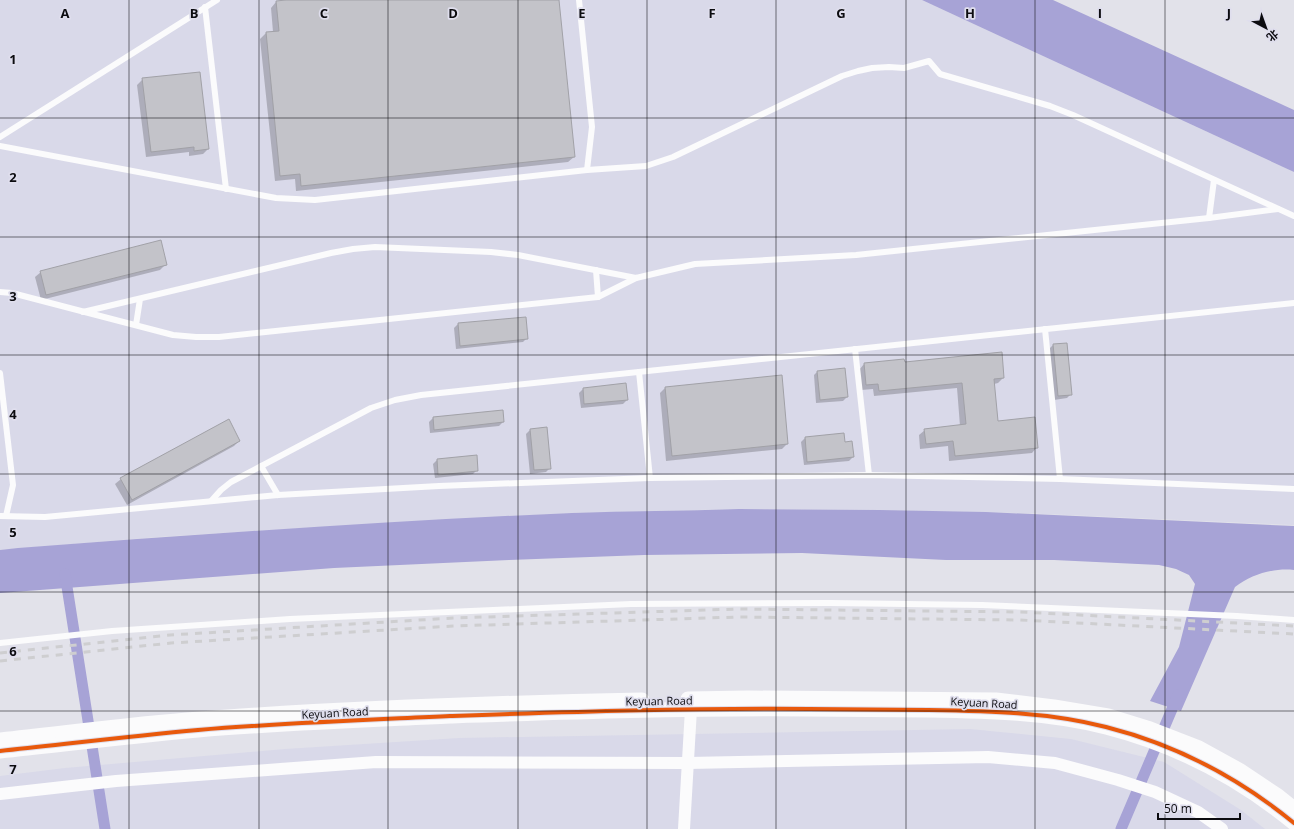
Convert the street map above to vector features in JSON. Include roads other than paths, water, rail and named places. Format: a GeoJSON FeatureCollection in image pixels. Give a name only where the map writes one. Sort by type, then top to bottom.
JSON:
{"type":"FeatureCollection","features":[{"type":"Feature","properties":{"kind":"street","name":"Keyuan Road"},"geometry":{"type":"LineString","coordinates":[[0,740],[380,719],[560,712],[690,704],[748,698],[996,700],[1054,707],[1108,716],[1178,746],[1194,758],[1234,779],[1272,805],[1294,823]]}},
{"type":"Feature","properties":{"kind":"street"},"geometry":{"type":"LineString","coordinates":[[684,829],[690,704]]}},
{"type":"Feature","properties":{"kind":"street","name":"Keyuan Road"},"geometry":{"type":"LineString","coordinates":[[0,751],[85,736]]}},
{"type":"Feature","properties":{"kind":"street","name":"Keyuan Road"},"geometry":{"type":"LineString","coordinates":[[1178,746],[1199,748],[1240,770],[1294,809]]}},
{"type":"Feature","properties":{"kind":"street"},"geometry":{"type":"LineString","coordinates":[[0,794],[78,785],[376,762],[688,762],[988,756],[1055,763],[1118,780],[1155,792],[1198,812],[1222,829]]}},
{"type":"Feature","properties":{"kind":"lane"},"geometry":{"type":"LineString","coordinates":[[0,137],[217,0]]}},
{"type":"Feature","properties":{"kind":"lane"},"geometry":{"type":"LineString","coordinates":[[579,0],[592,127],[587,170]]}},
{"type":"Feature","properties":{"kind":"lane"},"geometry":{"type":"LineString","coordinates":[[205,7],[226,189]]}},
{"type":"Feature","properties":{"kind":"lane"},"geometry":{"type":"LineString","coordinates":[[0,146],[276,198],[315,200],[587,170],[646,166],[660,162],[842,76],[872,68],[904,68],[929,61],[940,74],[1050,106],[1074,115],[1294,216]]}},
{"type":"Feature","properties":{"kind":"lane"},"geometry":{"type":"LineString","coordinates":[[1209,218],[1214,180]]}},
{"type":"Feature","properties":{"kind":"lane"},"geometry":{"type":"LineString","coordinates":[[0,292],[12,293],[173,335],[196,338],[219,337],[598,297],[636,278],[694,264],[856,255],[1209,218],[1278,209]]}},
{"type":"Feature","properties":{"kind":"lane"},"geometry":{"type":"LineString","coordinates":[[83,312],[353,249],[375,248],[491,252],[518,255],[636,278]]}},
{"type":"Feature","properties":{"kind":"lane"},"geometry":{"type":"LineString","coordinates":[[596,270],[598,297]]}},
{"type":"Feature","properties":{"kind":"lane"},"geometry":{"type":"LineString","coordinates":[[136,325],[140,299]]}},
{"type":"Feature","properties":{"kind":"lane"},"geometry":{"type":"LineString","coordinates":[[212,500],[231,482],[371,408],[395,400],[421,395],[1294,303]]}},
{"type":"Feature","properties":{"kind":"lane"},"geometry":{"type":"LineString","coordinates":[[1045,329],[1060,479]]}},
{"type":"Feature","properties":{"kind":"lane"},"geometry":{"type":"LineString","coordinates":[[855,349],[869,475]]}},
{"type":"Feature","properties":{"kind":"lane"},"geometry":{"type":"LineString","coordinates":[[639,372],[650,478]]}},
{"type":"Feature","properties":{"kind":"lane"},"geometry":{"type":"LineString","coordinates":[[0,373],[13,485],[3,516],[45,517],[212,500],[278,495],[439,486],[650,478],[869,475],[1060,479],[1294,489]]}},
{"type":"Feature","properties":{"kind":"lane"},"geometry":{"type":"LineString","coordinates":[[261,466],[278,495]]}},
{"type":"Feature","properties":{"kind":"lane"},"geometry":{"type":"LineString","coordinates":[[0,643],[98,632],[290,619],[631,604],[830,603],[982,605],[1181,613],[1294,620]]}},
{"type":"Feature","properties":{"kind":"waterway"},"geometry":{"type":"LineString","coordinates":[[65,574],[105,829]]}},
{"type":"Feature","properties":{"kind":"waterway"},"geometry":{"type":"LineString","coordinates":[[1121,829],[1178,695]]}},
{"type":"Feature","properties":{"kind":"railway"},"geometry":{"type":"LineString","coordinates":[[0,653],[170,635],[453,618],[739,609],[1021,612],[1294,626]]}},
{"type":"Feature","properties":{"kind":"railway"},"geometry":{"type":"LineString","coordinates":[[0,661],[171,643],[453,626],[739,617],[1020,620],[1294,634]]}}]}
